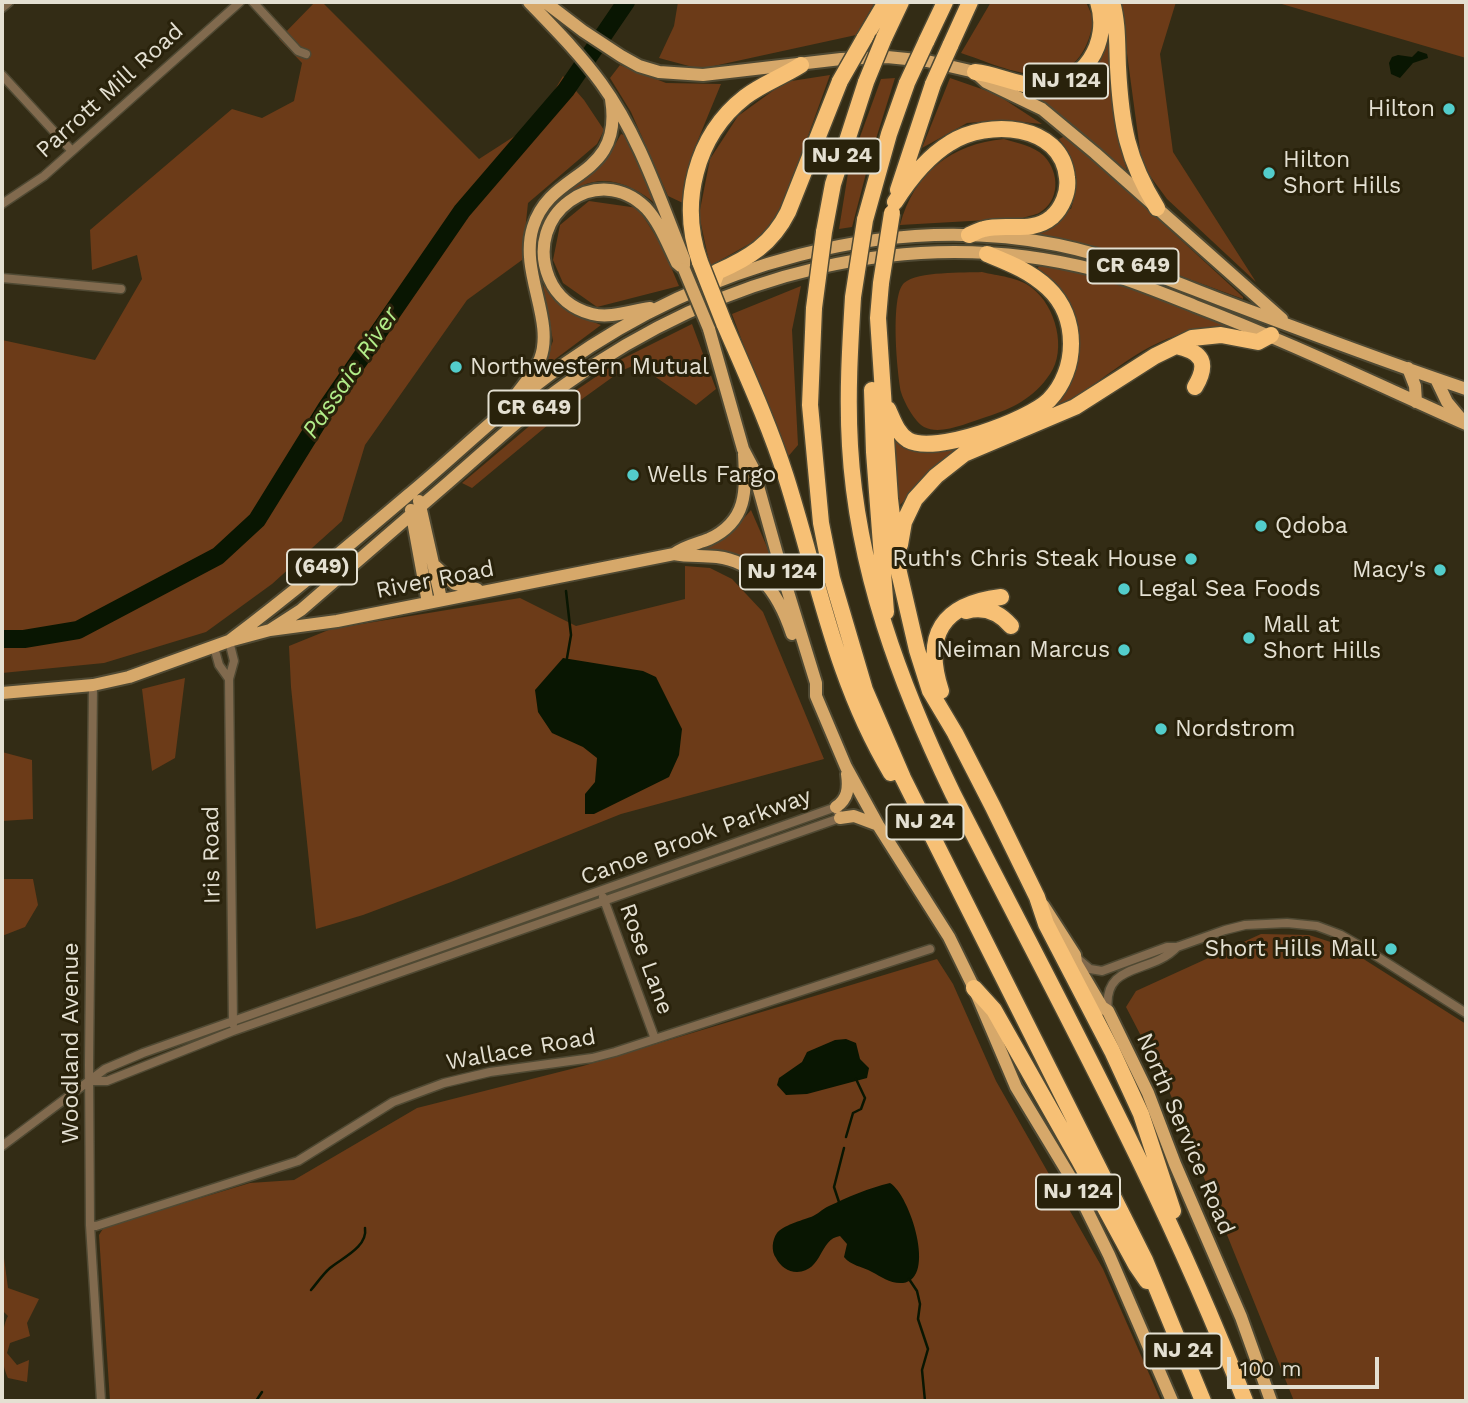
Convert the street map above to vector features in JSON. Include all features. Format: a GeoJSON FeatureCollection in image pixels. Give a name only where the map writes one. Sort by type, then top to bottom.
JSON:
{"type":"FeatureCollection","features":[{"type":"Feature","properties":{"kind":"highway"},"geometry":{"type":"LineString","coordinates":[[712,285],[717,272],[752,256],[777,233],[788,212],[840,81],[886,2]]}},
{"type":"Feature","properties":{"kind":"highway","name":"NJ 24"},"geometry":{"type":"LineString","coordinates":[[901,2],[866,82],[833,184],[814,308],[811,417],[821,523],[832,578],[850,645],[876,719],[903,778],[1110,1187],[1203,1401]]}},
{"type":"Feature","properties":{"kind":"highway","name":"NJ 24"},"geometry":{"type":"LineString","coordinates":[[945,2],[907,83],[886,145],[865,220],[853,297],[849,411],[855,494],[870,575],[887,639],[930,747],[1126,1129],[1187,1261],[1245,1401]]}},
{"type":"Feature","properties":{"kind":"highway"},"geometry":{"type":"LineString","coordinates":[[971,2],[933,83],[901,178],[881,283],[878,318],[882,395],[898,568],[917,650],[930,691],[955,733],[1037,897],[1046,924],[1112,1051],[1141,1114],[1165,1180],[1187,1261]]}},
{"type":"Feature","properties":{"kind":"highway"},"geometry":{"type":"LineString","coordinates":[[962,23],[977,2]]}},
{"type":"Feature","properties":{"kind":"highway","name":"NJ 124"},"geometry":{"type":"LineString","coordinates":[[975,72],[990,73],[1037,86],[1063,82],[1083,69],[1099,45],[1102,25],[1098,2]]}},
{"type":"Feature","properties":{"kind":"highway"},"geometry":{"type":"LineString","coordinates":[[1112,2],[1116,21],[1122,123],[1126,143],[1137,171],[1157,208]]}},
{"type":"Feature","properties":{"kind":"highway"},"geometry":{"type":"LineString","coordinates":[[801,65],[742,99],[709,140],[697,166],[690,206],[692,236],[717,326],[772,437],[787,480],[827,625],[855,700],[877,751],[953,876]]}},
{"type":"Feature","properties":{"kind":"highway"},"geometry":{"type":"LineString","coordinates":[[894,208],[913,176],[940,150],[974,132],[997,128],[1018,130],[1031,134],[1054,148],[1063,159],[1068,183],[1064,200],[1053,216],[1031,226],[984,229],[969,236]]}},
{"type":"Feature","properties":{"kind":"highway"},"geometry":{"type":"LineString","coordinates":[[882,395],[897,428],[908,439],[924,444],[970,437],[1040,408],[1055,393],[1066,373],[1070,357],[1070,335],[1063,310],[1049,289],[1033,276],[1017,266],[987,254]]}},
{"type":"Feature","properties":{"kind":"highway"},"geometry":{"type":"LineString","coordinates":[[878,318],[872,337],[872,407],[887,639]]}},
{"type":"Feature","properties":{"kind":"highway"},"geometry":{"type":"LineString","coordinates":[[898,568],[902,529],[910,507],[936,475],[977,448],[1075,407],[1155,356],[1192,338],[1231,336],[1258,342],[1271,335]]}},
{"type":"Feature","properties":{"kind":"highway"},"geometry":{"type":"LineString","coordinates":[[1177,346],[1195,352],[1202,362],[1203,373],[1195,387]]}},
{"type":"Feature","properties":{"kind":"highway"},"geometry":{"type":"LineString","coordinates":[[955,733],[933,659],[937,636],[950,617],[965,605],[977,600],[1001,597]]}},
{"type":"Feature","properties":{"kind":"highway"},"geometry":{"type":"LineString","coordinates":[[950,617],[970,609],[983,609],[1003,617],[1011,626]]}},
{"type":"Feature","properties":{"kind":"highway"},"geometry":{"type":"LineString","coordinates":[[974,988],[994,1010],[1136,1265],[1161,1300]]}},
{"type":"Feature","properties":{"kind":"main road","name":"NJ 124"},"geometry":{"type":"LineString","coordinates":[[529,2],[568,43],[601,84],[650,175],[684,259],[684,269],[717,326],[743,449],[753,468],[816,683],[816,696],[846,767],[877,825],[948,937],[974,988],[1016,1087],[1071,1178],[1172,1401]]}},
{"type":"Feature","properties":{"kind":"main road","name":"NJ 124"},"geometry":{"type":"LineString","coordinates":[[545,2],[621,56],[649,69],[678,75],[703,75],[841,59],[887,57],[927,61],[975,72]]}},
{"type":"Feature","properties":{"kind":"main road"},"geometry":{"type":"LineString","coordinates":[[975,72],[986,82],[1042,109],[1289,326]]}},
{"type":"Feature","properties":{"kind":"main road"},"geometry":{"type":"LineString","coordinates":[[505,410],[533,372],[543,350],[543,328],[530,268],[529,250],[533,226],[551,198],[607,148],[613,129],[611,99]]}},
{"type":"Feature","properties":{"kind":"main road"},"geometry":{"type":"LineString","coordinates":[[661,307],[601,316],[577,309],[563,299],[552,284],[543,259],[543,243],[551,220],[568,202],[584,194],[602,191],[631,196],[655,218],[677,263],[684,269]]}},
{"type":"Feature","properties":{"kind":"main road","name":"CR 649"},"geometry":{"type":"LineString","coordinates":[[414,491],[505,410],[572,359],[661,307],[751,269],[807,253],[912,237],[969,236],[1037,242],[1112,259],[1466,389]]}},
{"type":"Feature","properties":{"kind":"main road","name":"CR 649"},"geometry":{"type":"LineString","coordinates":[[422,505],[567,383],[624,346],[689,312],[751,287],[830,263],[932,252],[1033,259],[1097,271],[1132,282],[1271,335],[1465,424]]}},
{"type":"Feature","properties":{"kind":"main road"},"geometry":{"type":"LineString","coordinates":[[1408,368],[1415,386],[1416,402]]}},
{"type":"Feature","properties":{"kind":"main road"},"geometry":{"type":"LineString","coordinates":[[1436,379],[1447,402],[1465,424]]}},
{"type":"Feature","properties":{"kind":"main road","name":"River Road"},"geometry":{"type":"LineString","coordinates":[[674,554],[723,532],[734,521],[745,494],[743,449]]}},
{"type":"Feature","properties":{"kind":"main road"},"geometry":{"type":"LineString","coordinates":[[414,491],[422,505],[435,566],[435,601]]}},
{"type":"Feature","properties":{"kind":"main road"},"geometry":{"type":"LineString","coordinates":[[414,491],[411,515],[435,601]]}},
{"type":"Feature","properties":{"kind":"main road","name":"(649)"},"geometry":{"type":"LineString","coordinates":[[229,641],[414,491]]}},
{"type":"Feature","properties":{"kind":"main road","name":"(649)"},"geometry":{"type":"LineString","coordinates":[[270,630],[300,610],[422,505]]}},
{"type":"Feature","properties":{"kind":"main road","name":"River Road"},"geometry":{"type":"LineString","coordinates":[[2,693],[93,685],[129,677],[229,641],[270,630],[337,621],[674,554],[729,559],[758,575],[779,601],[809,686],[816,696]]}},
{"type":"Feature","properties":{"kind":"main road"},"geometry":{"type":"LineString","coordinates":[[435,566],[449,580],[464,588],[498,589]]}},
{"type":"Feature","properties":{"kind":"main road"},"geometry":{"type":"LineString","coordinates":[[846,767],[849,786],[838,813],[855,816],[877,825]]}},
{"type":"Feature","properties":{"kind":"main road","name":"North Service Road"},"geometry":{"type":"LineString","coordinates":[[1037,897],[1075,956],[1076,963],[1102,1007],[1108,1012],[1148,1093],[1175,1164],[1241,1317],[1272,1401]]}},
{"type":"Feature","properties":{"kind":"street"},"geometry":{"type":"LineString","coordinates":[[2,8],[9,2]]}},
{"type":"Feature","properties":{"kind":"street","name":"Parrott Mill Road"},"geometry":{"type":"LineString","coordinates":[[2,204],[44,176],[240,2]]}},
{"type":"Feature","properties":{"kind":"street"},"geometry":{"type":"LineString","coordinates":[[253,2],[298,51],[306,54]]}},
{"type":"Feature","properties":{"kind":"street"},"geometry":{"type":"LineString","coordinates":[[2,75],[72,150]]}},
{"type":"Feature","properties":{"kind":"street"},"geometry":{"type":"LineString","coordinates":[[2,278],[121,289]]}},
{"type":"Feature","properties":{"kind":"street","name":"Iris Road"},"geometry":{"type":"LineString","coordinates":[[229,641],[234,660],[229,679],[233,1031]]}},
{"type":"Feature","properties":{"kind":"street","name":"Iris Road"},"geometry":{"type":"LineString","coordinates":[[214,647],[219,665],[229,679]]}},
{"type":"Feature","properties":{"kind":"street","name":"Woodland Avenue"},"geometry":{"type":"LineString","coordinates":[[93,685],[90,1225],[101,1401]]}},
{"type":"Feature","properties":{"kind":"street","name":"Canoe Brook Parkway"},"geometry":{"type":"LineString","coordinates":[[90,1081],[107,1082],[233,1031],[604,901],[838,813]]}},
{"type":"Feature","properties":{"kind":"street","name":"Canoe Brook Parkway"},"geometry":{"type":"LineString","coordinates":[[2,1146],[105,1069],[233,1020],[601,891],[838,813]]}},
{"type":"Feature","properties":{"kind":"street","name":"Rose Lane"},"geometry":{"type":"LineString","coordinates":[[601,891],[655,1040]]}},
{"type":"Feature","properties":{"kind":"street"},"geometry":{"type":"LineString","coordinates":[[1075,956],[1090,969],[1102,971],[1167,947],[1177,947],[1245,925],[1287,923],[1317,926],[1362,947],[1466,1013]]}},
{"type":"Feature","properties":{"kind":"street"},"geometry":{"type":"LineString","coordinates":[[1108,1012],[1106,998],[1111,983],[1128,972],[1170,955],[1177,947]]}},
{"type":"Feature","properties":{"kind":"street","name":"Wallace Road"},"geometry":{"type":"LineString","coordinates":[[90,1225],[96,1226],[298,1161],[393,1102],[444,1083],[490,1072],[592,1058],[655,1040],[930,949]]}},
{"type":"Feature","properties":{"kind":"shaded area"},"geometry":{"type":"Polygon","coordinates":[[[315,2],[322,2],[479,159],[535,123],[563,76],[584,100],[604,130],[597,144],[528,203],[522,260],[467,300],[365,445],[342,521],[272,584],[206,632],[104,663],[2,673],[2,340],[95,360],[142,279],[137,255],[92,270],[90,230],[232,109],[262,118],[294,101],[302,63],[279,39],[315,2]]]}},
{"type":"Feature","properties":{"kind":"shaded area"},"geometry":{"type":"Polygon","coordinates":[[[678,2],[875,2],[856,35],[700,69],[659,58],[674,26],[678,2]]]}},
{"type":"Feature","properties":{"kind":"shaded area"},"geometry":{"type":"Polygon","coordinates":[[[991,2],[1086,2],[1094,20],[1085,47],[1069,67],[1055,73],[1023,73],[961,53],[991,2]]]}},
{"type":"Feature","properties":{"kind":"shaded area"},"geometry":{"type":"Polygon","coordinates":[[[1120,2],[1176,2],[1160,54],[1173,152],[1256,282],[1167,199],[1142,165],[1120,2]]]}},
{"type":"Feature","properties":{"kind":"shaded area"},"geometry":{"type":"Polygon","coordinates":[[[1275,2],[1466,2],[1466,58],[1275,2]]]}},
{"type":"Feature","properties":{"kind":"shaded area"},"geometry":{"type":"Polygon","coordinates":[[[1107,43],[1111,45],[1117,129],[1127,171],[1056,111],[1029,94],[1046,93],[1100,57],[1107,43]]]}},
{"type":"Feature","properties":{"kind":"shaded area"},"geometry":{"type":"Polygon","coordinates":[[[1418,51],[1427,54],[1428,58],[1413,63],[1400,78],[1391,74],[1389,63],[1392,57],[1412,57],[1418,51]]]}},
{"type":"Feature","properties":{"kind":"shaded area"},"geometry":{"type":"Polygon","coordinates":[[[620,65],[666,83],[721,84],[693,152],[683,203],[668,196],[631,112],[610,78],[620,65]]]}},
{"type":"Feature","properties":{"kind":"shaded area"},"geometry":{"type":"Polygon","coordinates":[[[830,75],[782,208],[767,234],[710,266],[699,215],[710,159],[738,116],[785,82],[830,75]]]}},
{"type":"Feature","properties":{"kind":"shaded area"},"geometry":{"type":"Polygon","coordinates":[[[895,78],[852,227],[839,229],[849,167],[881,79],[895,78]]]}},
{"type":"Feature","properties":{"kind":"shaded area"},"geometry":{"type":"Polygon","coordinates":[[[950,78],[996,94],[1042,124],[1002,120],[967,123],[922,148],[950,78]]]}},
{"type":"Feature","properties":{"kind":"shaded area"},"geometry":{"type":"Polygon","coordinates":[[[621,134],[624,135],[657,205],[622,184],[602,181],[591,182],[563,196],[607,159],[621,134]]]}},
{"type":"Feature","properties":{"kind":"shaded area"},"geometry":{"type":"Polygon","coordinates":[[[1067,135],[1243,299],[1129,257],[1061,239],[1030,234],[1071,209],[1075,172],[1070,156],[1059,139],[1067,135]]]}},
{"type":"Feature","properties":{"kind":"shaded area"},"geometry":{"type":"Polygon","coordinates":[[[1004,139],[1035,150],[1049,163],[1053,170],[1055,186],[1054,194],[1046,208],[1023,218],[900,225],[915,190],[937,164],[967,147],[1004,139]]]}},
{"type":"Feature","properties":{"kind":"shaded area"},"geometry":{"type":"Polygon","coordinates":[[[589,201],[638,208],[662,246],[679,286],[597,307],[563,283],[553,260],[560,225],[589,201]]]}},
{"type":"Feature","properties":{"kind":"shaded area"},"geometry":{"type":"Polygon","coordinates":[[[1039,266],[1117,284],[1242,332],[1194,332],[1168,339],[1133,357],[1084,392],[1050,412],[1074,367],[1054,286],[1037,269],[1039,266]]]}},
{"type":"Feature","properties":{"kind":"shaded area"},"geometry":{"type":"Polygon","coordinates":[[[982,272],[1021,281],[1040,296],[1053,317],[1056,329],[1058,353],[1055,364],[1037,390],[1013,406],[955,427],[938,430],[924,427],[910,411],[901,392],[896,335],[900,291],[904,283],[920,276],[982,272]]]}},
{"type":"Feature","properties":{"kind":"shaded area"},"geometry":{"type":"Polygon","coordinates":[[[543,285],[568,312],[601,325],[542,369],[553,341],[543,285]]]}},
{"type":"Feature","properties":{"kind":"shaded area"},"geometry":{"type":"Polygon","coordinates":[[[801,286],[792,330],[798,445],[786,459],[732,314],[801,286]]]}},
{"type":"Feature","properties":{"kind":"shaded area"},"geometry":{"type":"Polygon","coordinates":[[[692,324],[716,389],[696,405],[637,364],[621,371],[560,415],[472,488],[462,483],[553,406],[622,359],[692,324]]]}},
{"type":"Feature","properties":{"kind":"shaded area"},"geometry":{"type":"Polygon","coordinates":[[[889,428],[929,450],[945,450],[976,443],[932,472],[900,505],[889,428]]]}},
{"type":"Feature","properties":{"kind":"shaded area"},"geometry":{"type":"Polygon","coordinates":[[[751,510],[767,547],[785,602],[770,579],[753,564],[731,555],[704,549],[704,546],[730,534],[751,510]]]}},
{"type":"Feature","properties":{"kind":"shaded area"},"geometry":{"type":"Polygon","coordinates":[[[685,566],[710,568],[732,579],[763,612],[824,759],[621,814],[451,882],[363,915],[316,929],[289,646],[331,629],[520,598],[576,626],[685,599],[685,566]]]}},
{"type":"Feature","properties":{"kind":"shaded area"},"geometry":{"type":"Polygon","coordinates":[[[563,658],[643,671],[656,677],[682,729],[679,755],[669,777],[594,814],[585,814],[585,794],[595,782],[597,758],[583,747],[552,733],[538,712],[535,690],[563,658]]]}},
{"type":"Feature","properties":{"kind":"shaded area"},"geometry":{"type":"Polygon","coordinates":[[[185,678],[175,758],[152,771],[142,689],[185,678]]]}},
{"type":"Feature","properties":{"kind":"shaded area"},"geometry":{"type":"Polygon","coordinates":[[[2,752],[32,760],[33,819],[2,821],[2,752]]]}},
{"type":"Feature","properties":{"kind":"shaded area"},"geometry":{"type":"Polygon","coordinates":[[[2,879],[33,879],[38,905],[25,927],[2,936],[2,879]]]}},
{"type":"Feature","properties":{"kind":"shaded area"},"geometry":{"type":"Polygon","coordinates":[[[1261,934],[1309,935],[1343,946],[1466,1024],[1466,1401],[1294,1401],[1167,1086],[1126,1007],[1136,991],[1261,934]]]}},
{"type":"Feature","properties":{"kind":"shaded area"},"geometry":{"type":"Polygon","coordinates":[[[937,959],[953,984],[996,1081],[1103,1269],[1161,1401],[110,1401],[99,1235],[104,1227],[250,1183],[294,1180],[417,1108],[583,1066],[937,959]]]}},
{"type":"Feature","properties":{"kind":"shaded area"},"geometry":{"type":"Polygon","coordinates":[[[846,1039],[856,1043],[860,1059],[869,1068],[867,1078],[807,1094],[786,1095],[777,1085],[779,1078],[802,1062],[807,1052],[835,1040],[846,1039]]]}},
{"type":"Feature","properties":{"kind":"shaded area"},"geometry":{"type":"Polygon","coordinates":[[[890,1183],[905,1203],[917,1236],[918,1267],[913,1278],[903,1283],[886,1280],[850,1262],[844,1257],[847,1244],[840,1236],[833,1238],[812,1266],[805,1270],[790,1271],[778,1261],[773,1246],[775,1236],[780,1230],[844,1199],[890,1183]]]}},
{"type":"Feature","properties":{"kind":"shaded area"},"geometry":{"type":"Polygon","coordinates":[[[4,1258],[8,1288],[39,1299],[27,1323],[30,1336],[10,1343],[7,1353],[17,1365],[29,1360],[27,1382],[8,1378],[3,1364],[2,1338],[8,1316],[2,1310],[4,1258]]]}},
{"type":"Feature","properties":{"kind":"waterway","name":"Passaic River"},"geometry":{"type":"LineString","coordinates":[[2,639],[24,639],[78,630],[218,556],[257,520],[327,407],[462,211],[566,90],[626,2]]}},
{"type":"Feature","properties":{"kind":"waterway"},"geometry":{"type":"LineString","coordinates":[[566,591],[571,635],[567,658]]}},
{"type":"Feature","properties":{"kind":"waterway"},"geometry":{"type":"LineString","coordinates":[[846,1137],[853,1113],[861,1109],[865,1098],[856,1079]]}},
{"type":"Feature","properties":{"kind":"waterway"},"geometry":{"type":"LineString","coordinates":[[839,1202],[834,1187],[844,1148]]}},
{"type":"Feature","properties":{"kind":"waterway"},"geometry":{"type":"LineString","coordinates":[[311,1290],[330,1268],[358,1246],[365,1235],[365,1228]]}},
{"type":"Feature","properties":{"kind":"waterway"},"geometry":{"type":"LineString","coordinates":[[909,1279],[917,1291],[920,1304],[918,1319],[928,1349],[922,1370],[925,1401]]}},
{"type":"Feature","properties":{"kind":"waterway"},"geometry":{"type":"LineString","coordinates":[[256,1401],[262,1392]]}},
{"type":"Feature","properties":{"kind":"place","name":"Hilton"},"geometry":{"type":"Point","coordinates":[1449,109]}},
{"type":"Feature","properties":{"kind":"place","name":"Hilton Short Hills"},"geometry":{"type":"Point","coordinates":[1269,173]}},
{"type":"Feature","properties":{"kind":"place","name":"Northwestern Mutual"},"geometry":{"type":"Point","coordinates":[456,367]}},
{"type":"Feature","properties":{"kind":"place","name":"Wells Fargo"},"geometry":{"type":"Point","coordinates":[633,475]}},
{"type":"Feature","properties":{"kind":"place","name":"Qdoba"},"geometry":{"type":"Point","coordinates":[1261,526]}},
{"type":"Feature","properties":{"kind":"place","name":"Ruth's Chris Steak House"},"geometry":{"type":"Point","coordinates":[1191,559]}},
{"type":"Feature","properties":{"kind":"place","name":"Macy's"},"geometry":{"type":"Point","coordinates":[1440,570]}},
{"type":"Feature","properties":{"kind":"place","name":"Legal Sea Foods"},"geometry":{"type":"Point","coordinates":[1124,589]}},
{"type":"Feature","properties":{"kind":"place","name":"Mall at Short Hills"},"geometry":{"type":"Point","coordinates":[1249,638]}},
{"type":"Feature","properties":{"kind":"place","name":"Neiman Marcus"},"geometry":{"type":"Point","coordinates":[1124,650]}},
{"type":"Feature","properties":{"kind":"place","name":"Nordstrom"},"geometry":{"type":"Point","coordinates":[1161,729]}},
{"type":"Feature","properties":{"kind":"place","name":"Short Hills Mall"},"geometry":{"type":"Point","coordinates":[1391,949]}}]}
